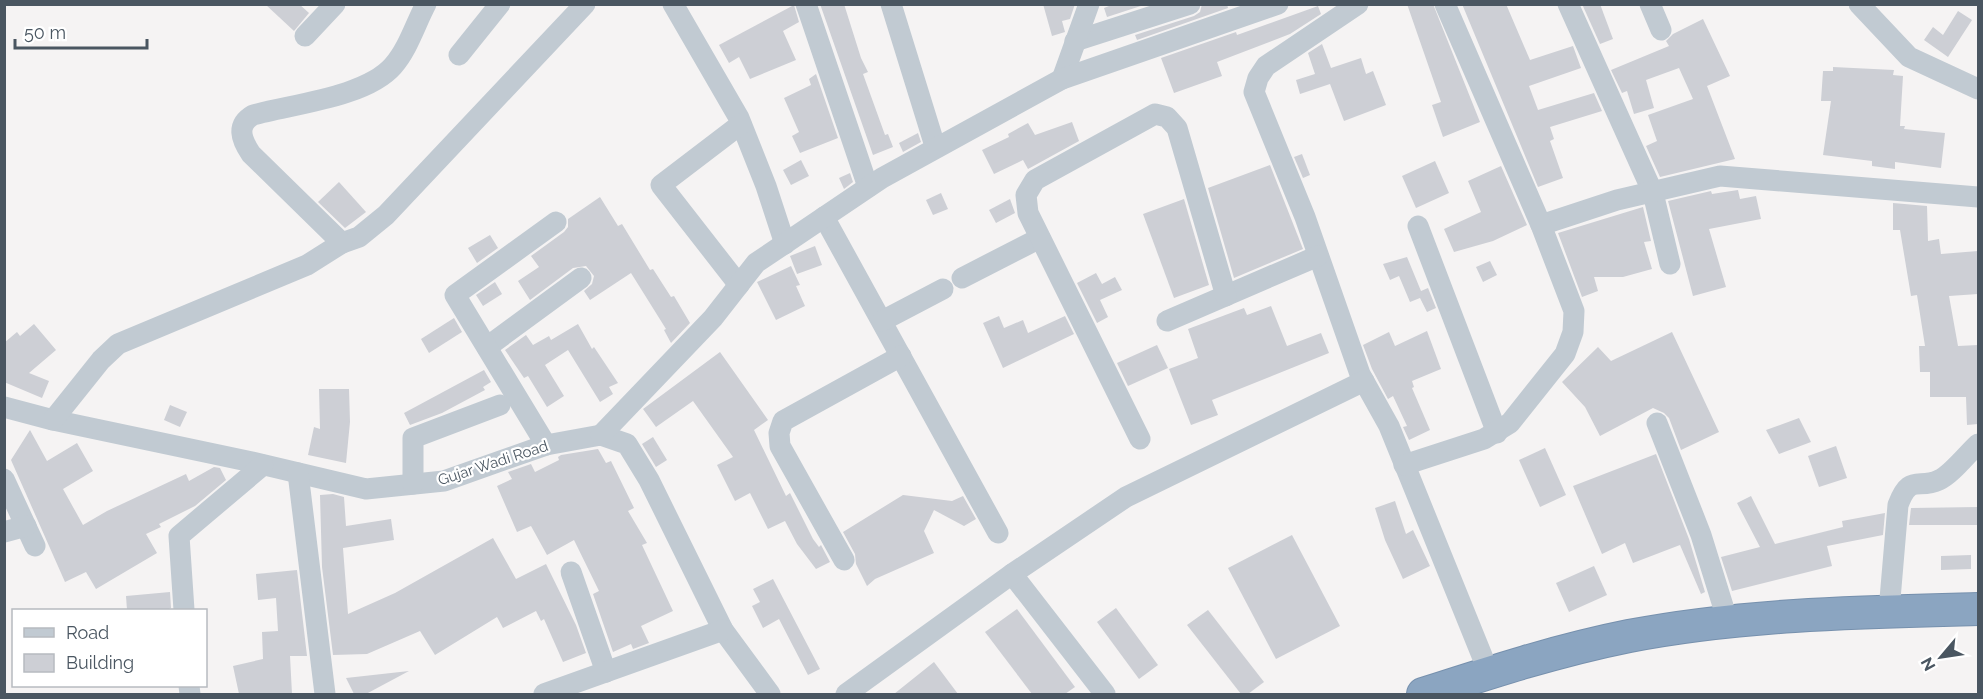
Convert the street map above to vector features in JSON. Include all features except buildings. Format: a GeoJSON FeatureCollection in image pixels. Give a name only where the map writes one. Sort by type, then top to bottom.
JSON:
{"type":"FeatureCollection","features":[{"type":"Feature","properties":{"kind":"highway"},"geometry":{"type":"LineString","coordinates":[[1423,694],[1460,689],[1489,673],[1629,636],[1728,622],[1889,611],[1978,609]]}},
{"type":"Feature","properties":{"kind":"street"},"geometry":{"type":"LineString","coordinates":[[305,36],[335,4]]}},
{"type":"Feature","properties":{"kind":"street"},"geometry":{"type":"LineString","coordinates":[[342,243],[250,154],[242,141],[241,130],[245,120],[254,115],[351,90],[379,78],[400,57],[426,4]]}},
{"type":"Feature","properties":{"kind":"street"},"geometry":{"type":"LineString","coordinates":[[459,55],[500,4]]}},
{"type":"Feature","properties":{"kind":"street"},"geometry":{"type":"LineString","coordinates":[[53,420],[101,360],[118,344],[307,265],[342,243],[359,237],[386,215],[585,4]]}},
{"type":"Feature","properties":{"kind":"street"},"geometry":{"type":"LineString","coordinates":[[673,4],[741,124],[766,186],[785,244]]}},
{"type":"Feature","properties":{"kind":"street"},"geometry":{"type":"LineString","coordinates":[[806,4],[868,187]]}},
{"type":"Feature","properties":{"kind":"street"},"geometry":{"type":"LineString","coordinates":[[891,4],[935,146]]}},
{"type":"Feature","properties":{"kind":"street"},"geometry":{"type":"LineString","coordinates":[[1062,79],[1089,4]]}},
{"type":"Feature","properties":{"kind":"street"},"geometry":{"type":"LineString","coordinates":[[1075,41],[1190,4]]}},
{"type":"Feature","properties":{"kind":"street"},"geometry":{"type":"LineString","coordinates":[[770,694],[723,630],[649,480],[627,444],[601,435],[713,318],[756,263],[868,187],[935,146],[1062,79],[1278,4]]}},
{"type":"Feature","properties":{"kind":"street"},"geometry":{"type":"LineString","coordinates":[[1358,4],[1266,66],[1258,78],[1254,92],[1364,381],[1389,426],[1489,673]]}},
{"type":"Feature","properties":{"kind":"street"},"geometry":{"type":"LineString","coordinates":[[1404,465],[1497,433],[1509,423],[1564,354],[1573,332],[1574,310],[1541,225],[1445,4]]}},
{"type":"Feature","properties":{"kind":"street"},"geometry":{"type":"LineString","coordinates":[[1568,4],[1653,194],[1671,264]]}},
{"type":"Feature","properties":{"kind":"street"},"geometry":{"type":"LineString","coordinates":[[1650,4],[1661,30]]}},
{"type":"Feature","properties":{"kind":"street"},"geometry":{"type":"LineString","coordinates":[[1859,4],[1909,57],[1938,73],[1978,89]]}},
{"type":"Feature","properties":{"kind":"street"},"geometry":{"type":"LineString","coordinates":[[1140,439],[1028,213],[1026,195],[1035,180],[1155,114],[1167,117],[1177,128],[1226,296]]}},
{"type":"Feature","properties":{"kind":"street"},"geometry":{"type":"LineString","coordinates":[[739,285],[661,185],[741,124]]}},
{"type":"Feature","properties":{"kind":"street"},"geometry":{"type":"LineString","coordinates":[[1541,225],[1617,200],[1653,194],[1720,177],[1978,197]]}},
{"type":"Feature","properties":{"kind":"street"},"geometry":{"type":"LineString","coordinates":[[824,217],[998,533]]}},
{"type":"Feature","properties":{"kind":"street"},"geometry":{"type":"LineString","coordinates":[[546,445],[455,295],[556,222]]}},
{"type":"Feature","properties":{"kind":"street"},"geometry":{"type":"LineString","coordinates":[[1419,226],[1497,433]]}},
{"type":"Feature","properties":{"kind":"street"},"geometry":{"type":"LineString","coordinates":[[962,278],[1040,238]]}},
{"type":"Feature","properties":{"kind":"street"},"geometry":{"type":"LineString","coordinates":[[1167,321],[1318,256]]}},
{"type":"Feature","properties":{"kind":"street"},"geometry":{"type":"LineString","coordinates":[[487,347],[581,278]]}},
{"type":"Feature","properties":{"kind":"street"},"geometry":{"type":"LineString","coordinates":[[882,321],[943,289]]}},
{"type":"Feature","properties":{"kind":"street"},"geometry":{"type":"LineString","coordinates":[[844,560],[780,446],[778,433],[783,421],[901,356]]}},
{"type":"Feature","properties":{"kind":"street"},"geometry":{"type":"LineString","coordinates":[[846,694],[1012,574],[1126,496],[1364,381]]}},
{"type":"Feature","properties":{"kind":"street"},"geometry":{"type":"LineString","coordinates":[[413,484],[413,438],[500,405]]}},
{"type":"Feature","properties":{"kind":"street","name":"Gujar Wadi Road"},"geometry":{"type":"LineString","coordinates":[[4,407],[53,420],[366,489],[444,481],[546,445],[601,435]]}},
{"type":"Feature","properties":{"kind":"street"},"geometry":{"type":"LineString","coordinates":[[1657,423],[1701,535],[1728,622]]}},
{"type":"Feature","properties":{"kind":"street"},"geometry":{"type":"LineString","coordinates":[[1889,611],[1898,505],[1902,493],[1914,483],[1939,481],[1978,444]]}},
{"type":"Feature","properties":{"kind":"street"},"geometry":{"type":"LineString","coordinates":[[184,609],[179,536],[263,465]]}},
{"type":"Feature","properties":{"kind":"street"},"geometry":{"type":"LineString","coordinates":[[298,473],[326,694]]}},
{"type":"Feature","properties":{"kind":"street"},"geometry":{"type":"LineString","coordinates":[[4,479],[35,546]]}},
{"type":"Feature","properties":{"kind":"street"},"geometry":{"type":"LineString","coordinates":[[4,532],[26,526]]}},
{"type":"Feature","properties":{"kind":"street"},"geometry":{"type":"LineString","coordinates":[[571,572],[606,672]]}},
{"type":"Feature","properties":{"kind":"street"},"geometry":{"type":"LineString","coordinates":[[1012,574],[1105,694]]}},
{"type":"Feature","properties":{"kind":"street"},"geometry":{"type":"LineString","coordinates":[[544,694],[723,630]]}}]}
